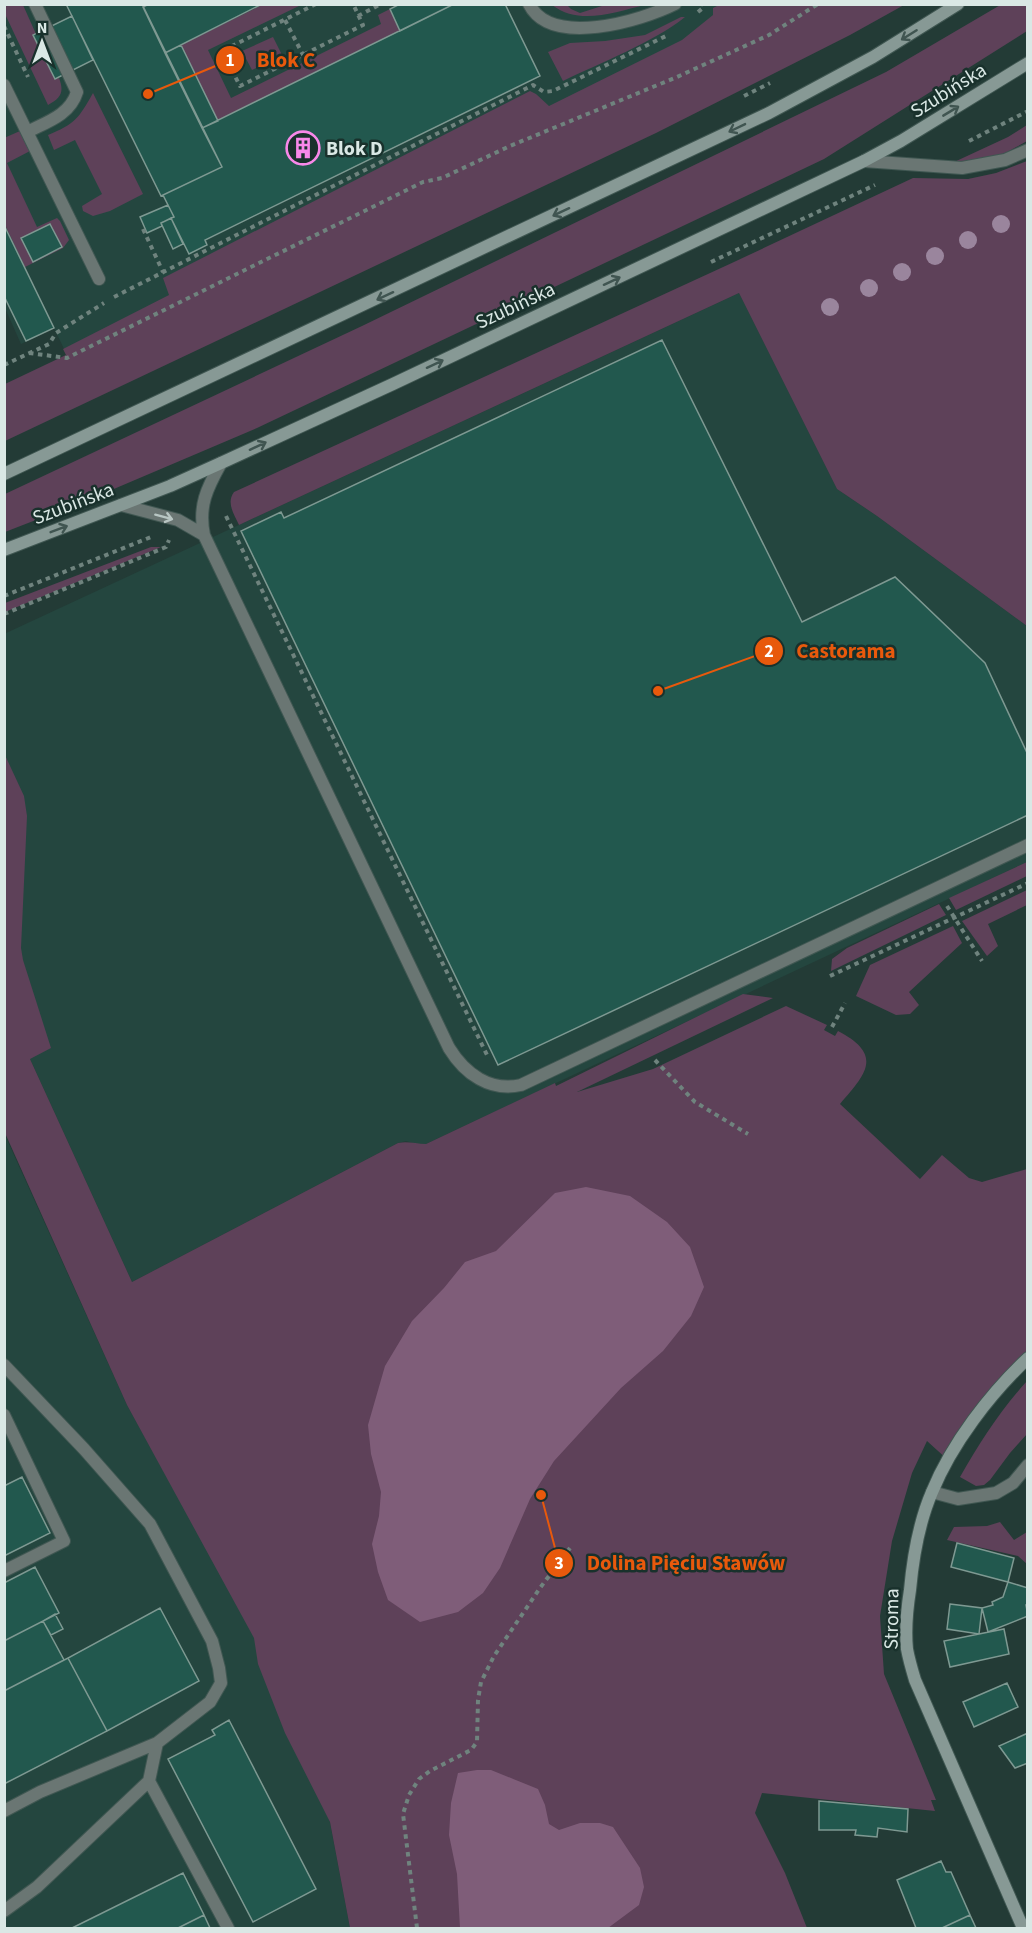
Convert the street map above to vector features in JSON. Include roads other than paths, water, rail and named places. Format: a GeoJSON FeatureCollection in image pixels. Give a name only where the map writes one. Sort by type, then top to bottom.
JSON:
{"type":"FeatureCollection","features":[{"type":"Feature","properties":{"kind":"main road"},"geometry":{"type":"LineString","coordinates":[[4,474],[769,113],[873,57],[958,4]]}},
{"type":"Feature","properties":{"kind":"main road","name":"Szubińska"},"geometry":{"type":"LineString","coordinates":[[4,550],[221,463],[864,161],[931,124],[1028,63]]}},
{"type":"Feature","properties":{"kind":"main road","name":"Stroma"},"geometry":{"type":"LineString","coordinates":[[1023,1929],[1023,1914],[915,1680],[908,1650],[906,1619],[914,1555],[932,1492],[948,1460],[975,1417],[1013,1372],[1028,1358]]}},
{"type":"Feature","properties":{"kind":"lane"},"geometry":{"type":"LineString","coordinates":[[27,132],[64,112],[74,102],[77,92],[35,4]]}},
{"type":"Feature","properties":{"kind":"lane"},"geometry":{"type":"LineString","coordinates":[[529,4],[539,18],[561,27],[590,27],[623,22],[655,13],[675,4]]}},
{"type":"Feature","properties":{"kind":"lane"},"geometry":{"type":"LineString","coordinates":[[4,85],[99,279]]}},
{"type":"Feature","properties":{"kind":"lane"},"geometry":{"type":"LineString","coordinates":[[864,161],[962,168],[1005,160],[1028,150]]}},
{"type":"Feature","properties":{"kind":"lane"},"geometry":{"type":"LineString","coordinates":[[195,523],[205,492],[221,463]]}},
{"type":"Feature","properties":{"kind":"lane"},"geometry":{"type":"LineString","coordinates":[[121,505],[195,523],[204,535],[449,1048],[459,1064],[471,1074],[495,1087],[509,1088],[532,1080],[1028,845]]}},
{"type":"Feature","properties":{"kind":"lane"},"geometry":{"type":"LineString","coordinates":[[4,1365],[84,1449],[150,1524],[212,1641],[221,1683],[210,1702],[158,1743],[40,1792],[4,1811]]}},
{"type":"Feature","properties":{"kind":"lane"},"geometry":{"type":"LineString","coordinates":[[4,1415],[64,1541],[4,1571]]}},
{"type":"Feature","properties":{"kind":"lane"},"geometry":{"type":"LineString","coordinates":[[932,1492],[958,1499],[970,1499],[996,1492],[1013,1483],[1028,1465]]}},
{"type":"Feature","properties":{"kind":"lane"},"geometry":{"type":"LineString","coordinates":[[4,1911],[37,1887],[149,1781],[158,1743]]}},
{"type":"Feature","properties":{"kind":"lane"},"geometry":{"type":"LineString","coordinates":[[149,1781],[228,1929]]}},
{"type":"Feature","properties":{"kind":"place","name":"Blok C"},"geometry":{"type":"Point","coordinates":[148,94]}},
{"type":"Feature","properties":{"kind":"place","name":"Blok D"},"geometry":{"type":"Point","coordinates":[303,148]}},
{"type":"Feature","properties":{"kind":"place","name":"Castorama"},"geometry":{"type":"Point","coordinates":[658,691]}},
{"type":"Feature","properties":{"kind":"place","name":"Dolina Pięciu Stawów"},"geometry":{"type":"Point","coordinates":[541,1495]}}]}
